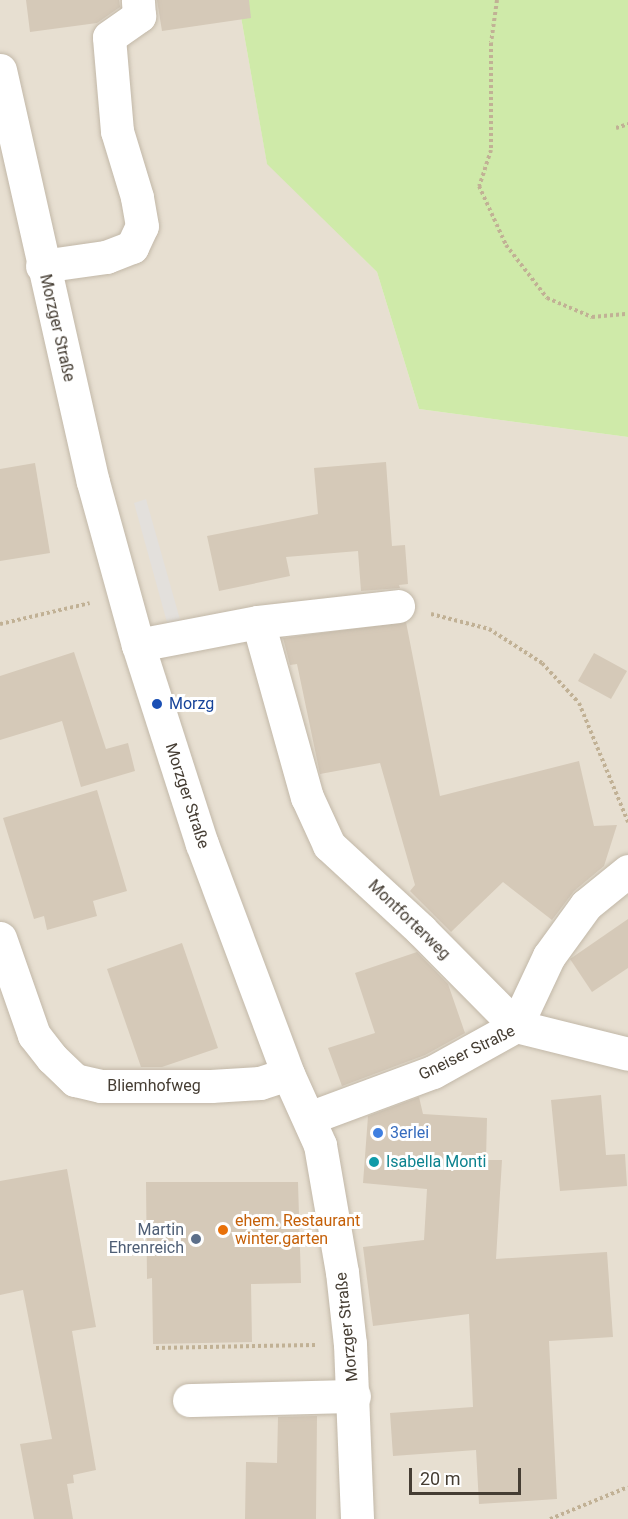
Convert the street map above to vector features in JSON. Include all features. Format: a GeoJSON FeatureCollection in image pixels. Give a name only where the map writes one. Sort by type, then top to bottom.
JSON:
{"type":"FeatureCollection","features":[{"type":"Feature","properties":{"kind":"street"},"geometry":{"type":"LineString","coordinates":[[42,266],[106,257],[132,247],[142,226],[137,197],[117,131],[109,37],[139,16],[138,0]]}},
{"type":"Feature","properties":{"kind":"street","name":"Morzger Straße"},"geometry":{"type":"LineString","coordinates":[[0,70],[42,266],[93,482],[138,645],[202,844],[288,1074],[320,1145],[333,1219],[350,1344],[354,1396],[357,1519]]}},
{"type":"Feature","properties":{"kind":"street"},"geometry":{"type":"LineString","coordinates":[[138,645],[258,622],[398,606]]}},
{"type":"Feature","properties":{"kind":"street","name":"Montforterweg"},"geometry":{"type":"LineString","coordinates":[[258,622],[307,797],[329,845],[421,930],[516,1026]]}},
{"type":"Feature","properties":{"kind":"street"},"geometry":{"type":"LineString","coordinates":[[516,1026],[549,956],[586,905],[628,871]]}},
{"type":"Feature","properties":{"kind":"street"},"geometry":{"type":"LineString","coordinates":[[549,956],[535,942],[550,919]]}},
{"type":"Feature","properties":{"kind":"street","name":"Bliemhofweg"},"geometry":{"type":"LineString","coordinates":[[0,938],[34,1035],[52,1058],[75,1080],[101,1086],[211,1086],[260,1083],[288,1074]]}},
{"type":"Feature","properties":{"kind":"street","name":"Gneiser Straße"},"geometry":{"type":"LineString","coordinates":[[309,1118],[433,1072],[516,1026],[628,1054]]}},
{"type":"Feature","properties":{"kind":"street"},"geometry":{"type":"LineString","coordinates":[[189,1400],[354,1396]]}},
{"type":"Feature","properties":{"kind":"path"},"geometry":{"type":"LineString","coordinates":[[496,0],[491,43],[491,150],[479,186],[506,245],[547,298],[592,317],[628,314]]}},
{"type":"Feature","properties":{"kind":"path"},"geometry":{"type":"LineString","coordinates":[[616,128],[628,123]]}},
{"type":"Feature","properties":{"kind":"path"},"geometry":{"type":"LineString","coordinates":[[0,624],[100,600]]}},
{"type":"Feature","properties":{"kind":"path"},"geometry":{"type":"LineString","coordinates":[[398,606],[489,629],[542,663],[579,704],[628,822]]}},
{"type":"Feature","properties":{"kind":"path"},"geometry":{"type":"LineString","coordinates":[[156,1348],[316,1345]]}},
{"type":"Feature","properties":{"kind":"path"},"geometry":{"type":"LineString","coordinates":[[550,1519],[628,1487]]}},
{"type":"Feature","properties":{"kind":"shaded area"},"geometry":{"type":"Polygon","coordinates":[[[0,0],[238,0],[267,163],[377,272],[419,409],[628,437],[628,1519],[0,1519],[0,0]]]}},
{"type":"Feature","properties":{"kind":"shaded area"},"geometry":{"type":"Polygon","coordinates":[[[146,499],[181,623],[168,626],[134,503],[146,499]]]}},
{"type":"Feature","properties":{"kind":"green space"},"geometry":{"type":"Polygon","coordinates":[[[238,0],[628,0],[628,437],[419,409],[377,272],[267,164],[238,0]]]}},
{"type":"Feature","properties":{"kind":"building"},"geometry":{"type":"Polygon","coordinates":[[[26,0],[119,0],[120,7],[97,23],[30,32],[26,0]]]}},
{"type":"Feature","properties":{"kind":"building"},"geometry":{"type":"Polygon","coordinates":[[[157,0],[249,0],[251,18],[162,31],[157,0]]]}},
{"type":"Feature","properties":{"kind":"building"},"geometry":{"type":"Polygon","coordinates":[[[386,462],[392,546],[405,545],[408,584],[399,585],[400,588],[361,591],[358,551],[286,557],[290,576],[219,591],[207,536],[318,514],[314,468],[386,462]]]}},
{"type":"Feature","properties":{"kind":"building"},"geometry":{"type":"Polygon","coordinates":[[[35,463],[50,553],[0,561],[0,469],[35,463]]]}},
{"type":"Feature","properties":{"kind":"building"},"geometry":{"type":"Polygon","coordinates":[[[406,622],[440,796],[579,761],[594,826],[617,825],[604,866],[574,891],[552,920],[503,882],[451,932],[410,891],[415,885],[380,763],[320,774],[297,664],[290,665],[283,638],[406,622]]]}},
{"type":"Feature","properties":{"kind":"building"},"geometry":{"type":"Polygon","coordinates":[[[74,652],[106,749],[128,743],[135,771],[81,787],[62,721],[0,740],[0,676],[74,652]]]}},
{"type":"Feature","properties":{"kind":"building"},"geometry":{"type":"Polygon","coordinates":[[[594,653],[627,671],[611,699],[578,681],[594,653]]]}},
{"type":"Feature","properties":{"kind":"building"},"geometry":{"type":"Polygon","coordinates":[[[97,790],[127,891],[93,901],[97,916],[47,930],[44,916],[34,919],[3,818],[97,790]]]}},
{"type":"Feature","properties":{"kind":"building"},"geometry":{"type":"Polygon","coordinates":[[[628,919],[628,968],[592,992],[570,959],[628,919]]]}},
{"type":"Feature","properties":{"kind":"building"},"geometry":{"type":"Polygon","coordinates":[[[182,943],[218,1048],[162,1067],[141,1067],[107,969],[182,943]]]}},
{"type":"Feature","properties":{"kind":"building"},"geometry":{"type":"Polygon","coordinates":[[[417,952],[448,984],[465,1033],[425,1055],[342,1086],[328,1048],[375,1033],[355,973],[417,952]]]}},
{"type":"Feature","properties":{"kind":"building"},"geometry":{"type":"Polygon","coordinates":[[[601,1095],[606,1155],[625,1154],[627,1186],[560,1191],[551,1100],[601,1095]]]}},
{"type":"Feature","properties":{"kind":"building"},"geometry":{"type":"Polygon","coordinates":[[[419,1097],[423,1114],[487,1118],[486,1160],[502,1160],[496,1259],[607,1252],[613,1337],[549,1341],[557,1499],[479,1504],[476,1450],[393,1456],[390,1413],[473,1407],[469,1314],[373,1326],[363,1247],[424,1240],[427,1189],[363,1183],[368,1116],[419,1097]]]}},
{"type":"Feature","properties":{"kind":"building"},"geometry":{"type":"Polygon","coordinates":[[[67,1169],[96,1327],[72,1331],[96,1470],[73,1475],[74,1483],[67,1484],[73,1519],[34,1519],[20,1444],[52,1439],[23,1290],[0,1295],[0,1181],[67,1169]]]}},
{"type":"Feature","properties":{"kind":"building","name":"ehem. Restaurant winter.garten"},"geometry":{"type":"Polygon","coordinates":[[[146,1182],[298,1182],[301,1283],[251,1284],[252,1342],[153,1344],[152,1278],[147,1279],[146,1182]]]}},
{"type":"Feature","properties":{"kind":"building"},"geometry":{"type":"Polygon","coordinates":[[[317,1416],[316,1519],[245,1519],[246,1462],[277,1463],[278,1417],[317,1416]]]}},
{"type":"Feature","properties":{"kind":"place","name":"Morzg"},"geometry":{"type":"Point","coordinates":[157,704]}},
{"type":"Feature","properties":{"kind":"place","name":"3erlei"},"geometry":{"type":"Point","coordinates":[378,1133]}},
{"type":"Feature","properties":{"kind":"place","name":"Isabella Monti"},"geometry":{"type":"Point","coordinates":[374,1162]}},
{"type":"Feature","properties":{"kind":"place","name":"ehem. Restaurant winter.garten"},"geometry":{"type":"Point","coordinates":[223,1230]}},
{"type":"Feature","properties":{"kind":"place","name":"Martin Ehrenreich"},"geometry":{"type":"Point","coordinates":[196,1239]}}]}
